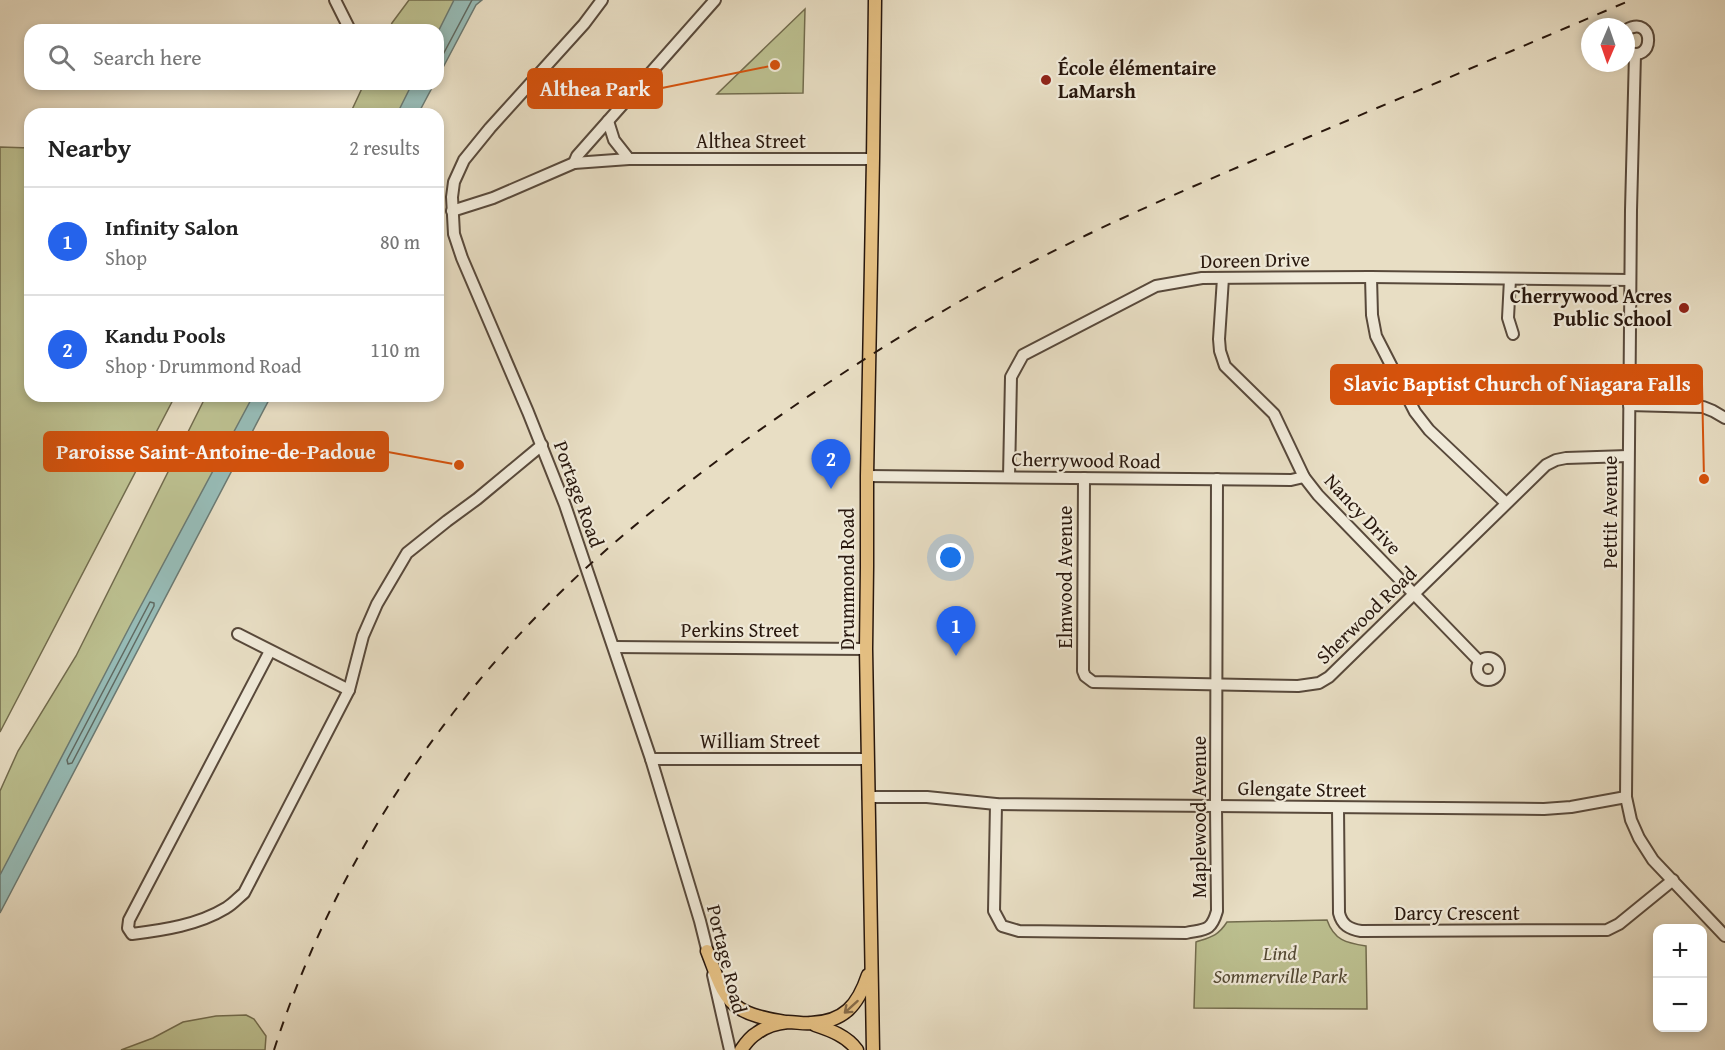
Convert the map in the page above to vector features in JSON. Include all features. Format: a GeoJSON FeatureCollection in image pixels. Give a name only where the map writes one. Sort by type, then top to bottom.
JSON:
{"type":"FeatureCollection","features":[{"type":"Feature","properties":{"kind":"main road","name":"Drummond Road"},"geometry":{"type":"LineString","coordinates":[[873,1050],[866,649],[875,0]]}},
{"type":"Feature","properties":{"kind":"main road"},"geometry":{"type":"LineString","coordinates":[[707,951],[729,999],[740,1009],[786,1022],[828,1021],[849,1009],[858,1000],[870,968]]}},
{"type":"Feature","properties":{"kind":"main road"},"geometry":{"type":"LineString","coordinates":[[741,1050],[756,1033],[786,1022]]}},
{"type":"Feature","properties":{"kind":"main road"},"geometry":{"type":"LineString","coordinates":[[811,1023],[834,1031],[853,1044],[857,1050]]}},
{"type":"Feature","properties":{"kind":"street"},"geometry":{"type":"LineString","coordinates":[[335,0],[347,24]]}},
{"type":"Feature","properties":{"kind":"street","name":"Portage Road"},"geometry":{"type":"LineString","coordinates":[[602,0],[584,24],[464,160],[454,182],[452,211],[454,234],[462,258],[542,445],[614,647],[700,921],[730,1050]]}},
{"type":"Feature","properties":{"kind":"street"},"geometry":{"type":"LineString","coordinates":[[574,163],[577,156],[715,0]]}},
{"type":"Feature","properties":{"kind":"street","name":"Pettit Avenue"},"geometry":{"type":"LineString","coordinates":[[1635,26],[1646,31],[1648,35],[1646,48],[1635,52]]}},
{"type":"Feature","properties":{"kind":"street","name":"Pettit Avenue"},"geometry":{"type":"LineString","coordinates":[[1630,72],[1626,797],[1631,820],[1653,860],[1725,936]]}},
{"type":"Feature","properties":{"kind":"street"},"geometry":{"type":"LineString","coordinates":[[608,121],[614,140],[629,159]]}},
{"type":"Feature","properties":{"kind":"street","name":"Althea Street"},"geometry":{"type":"LineString","coordinates":[[452,211],[494,198],[574,163],[629,159],[873,159]]}},
{"type":"Feature","properties":{"kind":"street"},"geometry":{"type":"LineString","coordinates":[[1371,277],[1372,315],[1376,336],[1415,412],[1429,430],[1506,503]]}},
{"type":"Feature","properties":{"kind":"street","name":"Doreen Drive"},"geometry":{"type":"LineString","coordinates":[[1009,477],[1011,377],[1023,355],[1156,286],[1202,278],[1630,280]]}},
{"type":"Feature","properties":{"kind":"street","name":"Nancy Drive"},"geometry":{"type":"LineString","coordinates":[[1223,278],[1219,339],[1225,366],[1274,414],[1304,477],[1318,495],[1479,661]]}},
{"type":"Feature","properties":{"kind":"street"},"geometry":{"type":"LineString","coordinates":[[1510,279],[1508,318],[1513,334]]}},
{"type":"Feature","properties":{"kind":"street"},"geometry":{"type":"LineString","coordinates":[[1629,405],[1703,407],[1725,418]]}},
{"type":"Feature","properties":{"kind":"street"},"geometry":{"type":"LineString","coordinates":[[270,651],[129,920],[128,928],[132,934],[159,931],[198,922],[228,907],[244,892],[349,690],[363,636],[377,604],[407,553],[542,445]]}},
{"type":"Feature","properties":{"kind":"street","name":"Sherwood Road"},"geometry":{"type":"LineString","coordinates":[[1085,676],[1093,682],[1298,686],[1319,683],[1329,676],[1546,465],[1566,458],[1628,456]]}},
{"type":"Feature","properties":{"kind":"street","name":"Cherrywood Road"},"geometry":{"type":"LineString","coordinates":[[867,476],[1291,480],[1304,477]]}},
{"type":"Feature","properties":{"kind":"street","name":"Elmwood Avenue"},"geometry":{"type":"LineString","coordinates":[[1084,478],[1083,671],[1085,676]]}},
{"type":"Feature","properties":{"kind":"street","name":"Maplewood Avenue"},"geometry":{"type":"LineString","coordinates":[[996,804],[994,911],[1002,926],[1019,931],[1185,933],[1208,929],[1214,923],[1217,911],[1217,479]]}},
{"type":"Feature","properties":{"kind":"street"},"geometry":{"type":"LineString","coordinates":[[238,634],[349,690]]}},
{"type":"Feature","properties":{"kind":"street","name":"Perkins Street"},"geometry":{"type":"LineString","coordinates":[[614,647],[866,649]]}},
{"type":"Feature","properties":{"kind":"street","name":"William Street"},"geometry":{"type":"LineString","coordinates":[[651,759],[868,759]]}},
{"type":"Feature","properties":{"kind":"street","name":"Glengate Street"},"geometry":{"type":"LineString","coordinates":[[868,797],[927,797],[996,804],[1545,809],[1626,797]]}},
{"type":"Feature","properties":{"kind":"street","name":"Darcy Crescent"},"geometry":{"type":"LineString","coordinates":[[1338,808],[1339,913],[1340,920],[1349,929],[1372,931],[1607,930],[1619,924],[1673,880]]}},
{"type":"Feature","properties":{"kind":"green space"},"geometry":{"type":"Polygon","coordinates":[[[409,0],[465,0],[444,40],[444,24],[392,23],[409,0]]]}},
{"type":"Feature","properties":{"kind":"green space"},"geometry":{"type":"Polygon","coordinates":[[[805,9],[803,93],[717,94],[805,9]]]}},
{"type":"Feature","properties":{"kind":"green space"},"geometry":{"type":"Polygon","coordinates":[[[361,90],[417,90],[408,108],[353,108],[361,90]]]}},
{"type":"Feature","properties":{"kind":"green space"},"geometry":{"type":"Polygon","coordinates":[[[0,147],[24,148],[24,402],[172,402],[0,732],[0,147]]]}},
{"type":"Feature","properties":{"kind":"green space"},"geometry":{"type":"Polygon","coordinates":[[[203,402],[253,402],[0,883],[0,791],[18,751],[76,656],[203,402]]]}},
{"type":"Feature","properties":{"kind":"green space","name":"Lind Sommerville Park"},"geometry":{"type":"Polygon","coordinates":[[[1327,920],[1337,936],[1366,946],[1367,1009],[1194,1008],[1196,942],[1217,933],[1227,922],[1327,920]]]}},
{"type":"Feature","properties":{"kind":"green space"},"geometry":{"type":"Polygon","coordinates":[[[246,1015],[254,1019],[266,1036],[265,1050],[121,1050],[153,1038],[183,1022],[216,1016],[246,1015]]]}},
{"type":"Feature","properties":{"kind":"water"},"geometry":{"type":"Polygon","coordinates":[[[454,0],[482,0],[476,5],[444,66],[444,24],[442,24],[454,0]]]}},
{"type":"Feature","properties":{"kind":"water"},"geometry":{"type":"Polygon","coordinates":[[[409,90],[431,90],[421,108],[400,108],[409,90]]]}},
{"type":"Feature","properties":{"kind":"water"},"geometry":{"type":"Polygon","coordinates":[[[250,402],[268,402],[0,913],[0,875],[250,402]]]}},
{"type":"Feature","properties":{"kind":"railway"},"geometry":{"type":"LineString","coordinates":[[274,1050],[299,982],[328,915],[361,851],[399,789],[440,730],[534,619],[586,568],[689,482],[770,423],[855,366],[943,311],[1034,261],[1206,181],[1631,0]]}},
{"type":"Feature","properties":{"kind":"place","name":"Althea Park"},"geometry":{"type":"Point","coordinates":[775,65]}},
{"type":"Feature","properties":{"kind":"place","name":"École élémentaire LaMarsh"},"geometry":{"type":"Point","coordinates":[1046,80]}},
{"type":"Feature","properties":{"kind":"place","name":"Cherrywood Acres Public School"},"geometry":{"type":"Point","coordinates":[1684,308]}},
{"type":"Feature","properties":{"kind":"place","name":"Paroisse Saint-Antoine-de-Padoue"},"geometry":{"type":"Point","coordinates":[459,465]}},
{"type":"Feature","properties":{"kind":"place","name":"Slavic Baptist Church of Niagara Falls"},"geometry":{"type":"Point","coordinates":[1704,479]}},
{"type":"Feature","properties":{"kind":"place","name":"Kandu Pools"},"geometry":{"type":"Point","coordinates":[831,489]}},
{"type":"Feature","properties":{"kind":"place","name":"Infinity Salon"},"geometry":{"type":"Point","coordinates":[956,656]}}]}
